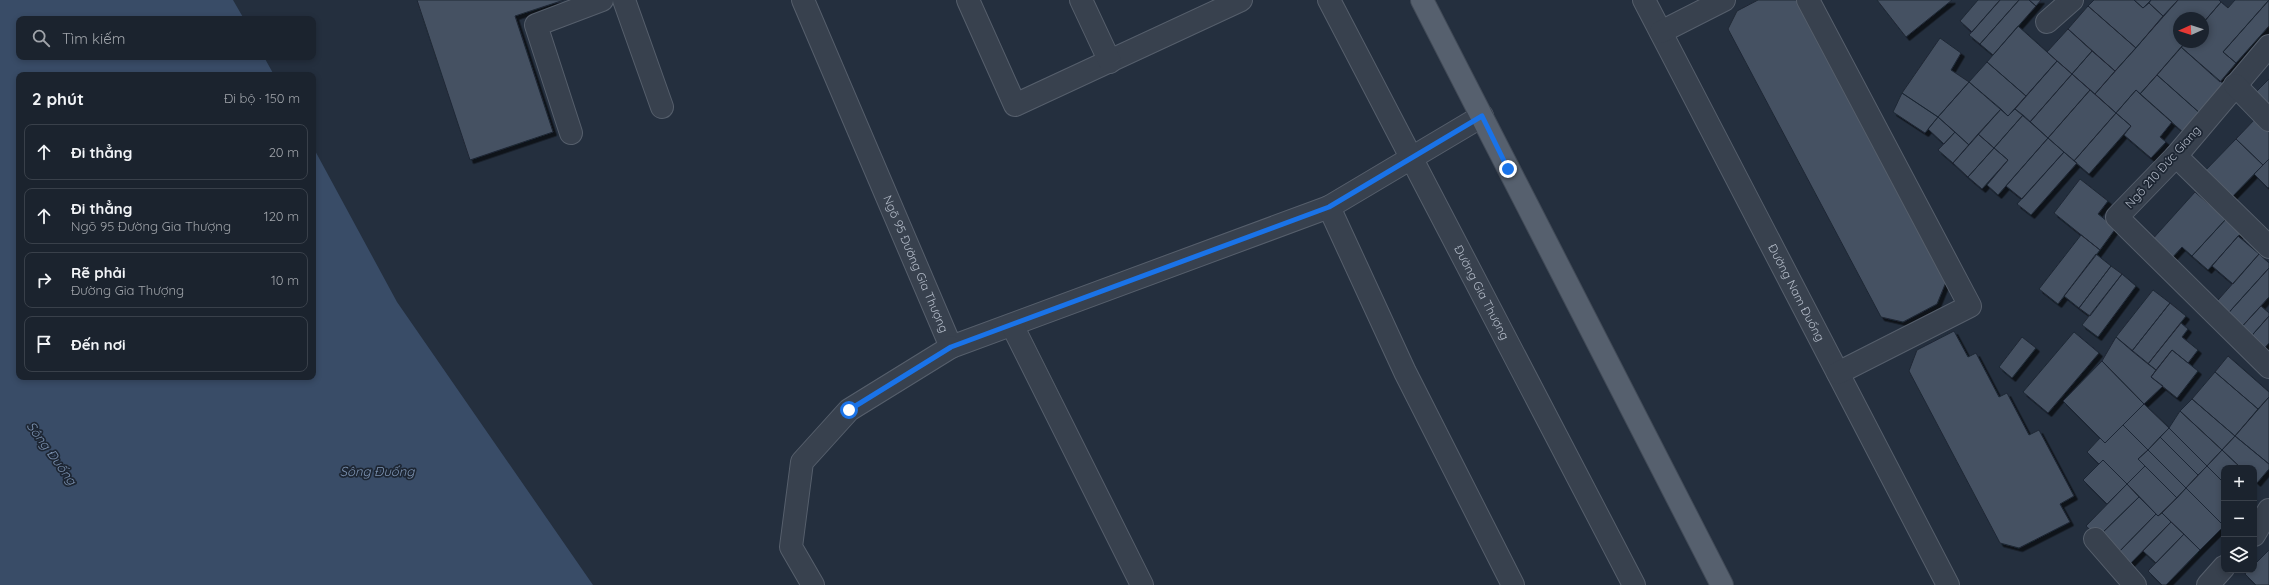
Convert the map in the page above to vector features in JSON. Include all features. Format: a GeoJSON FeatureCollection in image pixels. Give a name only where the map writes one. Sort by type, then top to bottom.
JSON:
{"type":"FeatureCollection","features":[{"type":"Feature","properties":{"kind":"main road"},"geometry":{"type":"LineString","coordinates":[[1422,0],[1722,585]]}},
{"type":"Feature","properties":{"kind":"street"},"geometry":{"type":"LineString","coordinates":[[571,134],[536,25],[602,0]]}},
{"type":"Feature","properties":{"kind":"street"},"geometry":{"type":"LineString","coordinates":[[624,0],[662,107]]}},
{"type":"Feature","properties":{"kind":"street","name":"Ngõ 95 Đường Gia Thượng"},"geometry":{"type":"LineString","coordinates":[[803,0],[951,347],[1329,207],[1482,116]]}},
{"type":"Feature","properties":{"kind":"street"},"geometry":{"type":"LineString","coordinates":[[968,0],[1015,105],[1241,0]]}},
{"type":"Feature","properties":{"kind":"street"},"geometry":{"type":"LineString","coordinates":[[1081,0],[1110,62]]}},
{"type":"Feature","properties":{"kind":"street","name":"Đường Gia Thượng"},"geometry":{"type":"LineString","coordinates":[[1329,0],[1634,585]]}},
{"type":"Feature","properties":{"kind":"street","name":"Đường Nam Đuống"},"geometry":{"type":"LineString","coordinates":[[1644,0],[1948,585]]}},
{"type":"Feature","properties":{"kind":"street"},"geometry":{"type":"LineString","coordinates":[[1661,32],[1724,0]]}},
{"type":"Feature","properties":{"kind":"street"},"geometry":{"type":"LineString","coordinates":[[1808,0],[1970,306],[1838,373]]}},
{"type":"Feature","properties":{"kind":"street"},"geometry":{"type":"LineString","coordinates":[[2047,22],[2072,0]]}},
{"type":"Feature","properties":{"kind":"street","name":"Ngõ 210 Đức Giang"},"geometry":{"type":"LineString","coordinates":[[2268,365],[2118,218],[2176,156],[2235,84],[2269,46]]}},
{"type":"Feature","properties":{"kind":"street"},"geometry":{"type":"LineString","coordinates":[[2235,84],[2269,120]]}},
{"type":"Feature","properties":{"kind":"street"},"geometry":{"type":"LineString","coordinates":[[2176,156],[2269,247]]}},
{"type":"Feature","properties":{"kind":"street"},"geometry":{"type":"LineString","coordinates":[[1329,207],[1405,372],[1513,585]]}},
{"type":"Feature","properties":{"kind":"street"},"geometry":{"type":"LineString","coordinates":[[1012,325],[1142,585]]}},
{"type":"Feature","properties":{"kind":"street"},"geometry":{"type":"LineString","coordinates":[[813,585],[791,547],[802,462],[849,410],[951,347]]}},
{"type":"Feature","properties":{"kind":"street"},"geometry":{"type":"LineString","coordinates":[[2257,529],[2269,510]]}},
{"type":"Feature","properties":{"kind":"street"},"geometry":{"type":"LineString","coordinates":[[2095,539],[2135,585]]}},
{"type":"Feature","properties":{"kind":"street"},"geometry":{"type":"LineString","coordinates":[[2208,585],[2221,570]]}},
{"type":"Feature","properties":{"kind":"water","name":"Sông Đuống"},"geometry":{"type":"Polygon","coordinates":[[[0,0],[233,0],[242,16],[16,16],[16,60],[266,60],[272,72],[16,72],[16,380],[316,380],[316,153],[397,302],[593,585],[0,585],[0,0]]]}},
{"type":"Feature","properties":{"kind":"building"},"geometry":{"type":"Polygon","coordinates":[[[417,0],[564,0],[515,16],[553,132],[470,160],[417,0]]]}},
{"type":"Feature","properties":{"kind":"building"},"geometry":{"type":"Polygon","coordinates":[[[1758,0],[1797,0],[1946,282],[1937,304],[1903,322],[1881,317],[1728,29],[1737,11],[1758,0]]]}},
{"type":"Feature","properties":{"kind":"building"},"geometry":{"type":"Polygon","coordinates":[[[1877,0],[1952,0],[1906,37],[1877,0]]]}},
{"type":"Feature","properties":{"kind":"building"},"geometry":{"type":"Polygon","coordinates":[[[1978,0],[2000,0],[1972,32],[1960,21],[1978,0]]]}},
{"type":"Feature","properties":{"kind":"building"},"geometry":{"type":"Polygon","coordinates":[[[2000,0],[2019,0],[1980,44],[1969,35],[2000,0]]]}},
{"type":"Feature","properties":{"kind":"building"},"geometry":{"type":"Polygon","coordinates":[[[2019,0],[2029,0],[2036,6],[1993,55],[1980,44],[2019,0]]]}},
{"type":"Feature","properties":{"kind":"building"},"geometry":{"type":"Polygon","coordinates":[[[2029,0],[2041,0],[2036,6],[2029,0]]]}},
{"type":"Feature","properties":{"kind":"building"},"geometry":{"type":"Polygon","coordinates":[[[2094,0],[2134,0],[2143,8],[2149,3],[2163,16],[2136,48],[2088,6],[2094,0]]]}},
{"type":"Feature","properties":{"kind":"building"},"geometry":{"type":"Polygon","coordinates":[[[2134,0],[2151,0],[2143,8],[2134,0]]]}},
{"type":"Feature","properties":{"kind":"building"},"geometry":{"type":"Polygon","coordinates":[[[2151,0],[2178,0],[2163,16],[2149,3],[2151,0]]]}},
{"type":"Feature","properties":{"kind":"building"},"geometry":{"type":"Polygon","coordinates":[[[2178,0],[2219,0],[2221,2],[2209,16],[2209,12],[2173,12],[2173,48],[2181,48],[2140,94],[2136,90],[2116,113],[2095,94],[2178,0]]]}},
{"type":"Feature","properties":{"kind":"building"},"geometry":{"type":"Polygon","coordinates":[[[2235,0],[2269,0],[2223,52],[2236,63],[2220,82],[2182,48],[2209,48],[2209,16],[2221,2],[2228,8],[2235,0]]]}},
{"type":"Feature","properties":{"kind":"building"},"geometry":{"type":"Polygon","coordinates":[[[2269,0],[2269,26],[2236,63],[2223,52],[2269,0]]]}},
{"type":"Feature","properties":{"kind":"building"},"geometry":{"type":"Polygon","coordinates":[[[2088,6],[2136,48],[2115,71],[2068,29],[2088,6]]]}},
{"type":"Feature","properties":{"kind":"building"},"geometry":{"type":"Polygon","coordinates":[[[2018,26],[2057,61],[2026,96],[1987,62],[2018,26]]]}},
{"type":"Feature","properties":{"kind":"building"},"geometry":{"type":"Polygon","coordinates":[[[2068,29],[2092,51],[2072,74],[2047,52],[2068,29]]]}},
{"type":"Feature","properties":{"kind":"building"},"geometry":{"type":"Polygon","coordinates":[[[1940,38],[1961,53],[1951,70],[1969,82],[1938,117],[1902,93],[1940,38]]]}},
{"type":"Feature","properties":{"kind":"building"},"geometry":{"type":"Polygon","coordinates":[[[2180,48],[2182,48],[2227,87],[2202,115],[2157,75],[2180,48]]]}},
{"type":"Feature","properties":{"kind":"building"},"geometry":{"type":"Polygon","coordinates":[[[2092,51],[2115,71],[2095,94],[2072,74],[2092,51]]]}},
{"type":"Feature","properties":{"kind":"building"},"geometry":{"type":"Polygon","coordinates":[[[2057,61],[2072,74],[2030,122],[2015,109],[2057,61]]]}},
{"type":"Feature","properties":{"kind":"building"},"geometry":{"type":"Polygon","coordinates":[[[1987,62],[2026,96],[2008,116],[1969,82],[1987,62]]]}},
{"type":"Feature","properties":{"kind":"building"},"geometry":{"type":"Polygon","coordinates":[[[2072,74],[2090,90],[2048,138],[2030,122],[2072,74]]]}},
{"type":"Feature","properties":{"kind":"building"},"geometry":{"type":"Polygon","coordinates":[[[2157,75],[2202,115],[2185,134],[2140,94],[2157,75]]]}},
{"type":"Feature","properties":{"kind":"building"},"geometry":{"type":"Polygon","coordinates":[[[2269,79],[2269,111],[2253,95],[2269,79]]]}},
{"type":"Feature","properties":{"kind":"building"},"geometry":{"type":"Polygon","coordinates":[[[1969,82],[2001,109],[1969,145],[1938,117],[1969,82]]]}},
{"type":"Feature","properties":{"kind":"building"},"geometry":{"type":"Polygon","coordinates":[[[2090,90],[2116,113],[2074,161],[2048,138],[2090,90]]]}},
{"type":"Feature","properties":{"kind":"building"},"geometry":{"type":"Polygon","coordinates":[[[2136,90],[2172,122],[2160,137],[2166,142],[2151,158],[2124,135],[2131,126],[2116,113],[2136,90]]]}},
{"type":"Feature","properties":{"kind":"building"},"geometry":{"type":"Polygon","coordinates":[[[1902,93],[1938,117],[1925,133],[1893,112],[1902,93]]]}},
{"type":"Feature","properties":{"kind":"building"},"geometry":{"type":"Polygon","coordinates":[[[2001,109],[2008,116],[2015,109],[2023,115],[1994,148],[1978,134],[2001,109]]]}},
{"type":"Feature","properties":{"kind":"building"},"geometry":{"type":"Polygon","coordinates":[[[2116,113],[2131,126],[2089,174],[2074,161],[2116,113]]]}},
{"type":"Feature","properties":{"kind":"building"},"geometry":{"type":"Polygon","coordinates":[[[2023,115],[2048,138],[1998,195],[1987,185],[2008,160],[1994,148],[2023,115]]]}},
{"type":"Feature","properties":{"kind":"building"},"geometry":{"type":"Polygon","coordinates":[[[1938,117],[1955,132],[1944,144],[1928,129],[1938,117]]]}},
{"type":"Feature","properties":{"kind":"building"},"geometry":{"type":"Polygon","coordinates":[[[2256,118],[2269,131],[2269,159],[2263,165],[2236,139],[2256,118]]]}},
{"type":"Feature","properties":{"kind":"building"},"geometry":{"type":"Polygon","coordinates":[[[1955,132],[1969,145],[1953,163],[1938,150],[1955,132]]]}},
{"type":"Feature","properties":{"kind":"building"},"geometry":{"type":"Polygon","coordinates":[[[1978,134],[1994,148],[1968,177],[1953,163],[1978,134]]]}},
{"type":"Feature","properties":{"kind":"building"},"geometry":{"type":"Polygon","coordinates":[[[2048,138],[2064,152],[2022,199],[2006,186],[2048,138]]]}},
{"type":"Feature","properties":{"kind":"building"},"geometry":{"type":"Polygon","coordinates":[[[2236,139],[2263,165],[2230,199],[2203,173],[2236,139]]]}},
{"type":"Feature","properties":{"kind":"building"},"geometry":{"type":"Polygon","coordinates":[[[1994,148],[2008,160],[1982,189],[1968,177],[1994,148]]]}},
{"type":"Feature","properties":{"kind":"building"},"geometry":{"type":"Polygon","coordinates":[[[2064,152],[2077,163],[2031,215],[2017,204],[2064,152]]]}},
{"type":"Feature","properties":{"kind":"building"},"geometry":{"type":"Polygon","coordinates":[[[2269,159],[2269,187],[2268,188],[2254,174],[2269,159]]]}},
{"type":"Feature","properties":{"kind":"building"},"geometry":{"type":"Polygon","coordinates":[[[2080,179],[2108,201],[2098,214],[2116,228],[2100,250],[2054,213],[2080,179]]]}},
{"type":"Feature","properties":{"kind":"building"},"geometry":{"type":"Polygon","coordinates":[[[2195,192],[2226,219],[2192,256],[2182,247],[2170,260],[2150,242],[2195,192]]]}},
{"type":"Feature","properties":{"kind":"building"},"geometry":{"type":"Polygon","coordinates":[[[2226,219],[2241,233],[2208,270],[2192,256],[2226,219]]]}},
{"type":"Feature","properties":{"kind":"building"},"geometry":{"type":"Polygon","coordinates":[[[2081,235],[2100,250],[2058,304],[2039,289],[2081,235]]]}},
{"type":"Feature","properties":{"kind":"building"},"geometry":{"type":"Polygon","coordinates":[[[2238,236],[2259,254],[2233,284],[2212,266],[2238,236]]]}},
{"type":"Feature","properties":{"kind":"building"},"geometry":{"type":"Polygon","coordinates":[[[2096,254],[2111,266],[2079,308],[2064,296],[2096,254]]]}},
{"type":"Feature","properties":{"kind":"building"},"geometry":{"type":"Polygon","coordinates":[[[2259,254],[2269,263],[2269,268],[2223,319],[2211,308],[2259,254]]]}},
{"type":"Feature","properties":{"kind":"building"},"geometry":{"type":"Polygon","coordinates":[[[2111,266],[2122,274],[2090,316],[2079,308],[2111,266]]]}},
{"type":"Feature","properties":{"kind":"building"},"geometry":{"type":"Polygon","coordinates":[[[2269,268],[2269,297],[2237,332],[2223,319],[2269,268]]]}},
{"type":"Feature","properties":{"kind":"building"},"geometry":{"type":"Polygon","coordinates":[[[2122,274],[2136,286],[2098,337],[2082,325],[2122,274]]]}},
{"type":"Feature","properties":{"kind":"building"},"geometry":{"type":"Polygon","coordinates":[[[2153,290],[2170,303],[2132,351],[2116,337],[2153,290]]]}},
{"type":"Feature","properties":{"kind":"building"},"geometry":{"type":"Polygon","coordinates":[[[2170,303],[2186,316],[2148,364],[2132,351],[2170,303]]]}},
{"type":"Feature","properties":{"kind":"building"},"geometry":{"type":"Polygon","coordinates":[[[2261,306],[2269,313],[2269,316],[2247,341],[2237,332],[2261,306]]]}},
{"type":"Feature","properties":{"kind":"building"},"geometry":{"type":"Polygon","coordinates":[[[2269,316],[2269,343],[2260,353],[2247,341],[2269,316]]]}},
{"type":"Feature","properties":{"kind":"building"},"geometry":{"type":"Polygon","coordinates":[[[2181,323],[2188,329],[2182,337],[2198,350],[2188,363],[2172,350],[2156,370],[2148,364],[2181,323]]]}},
{"type":"Feature","properties":{"kind":"building"},"geometry":{"type":"Polygon","coordinates":[[[1954,331],[1968,357],[1976,353],[1999,397],[2007,393],[2029,435],[2039,430],[2074,496],[2060,504],[2070,522],[2019,548],[2000,543],[1909,371],[1917,350],[1954,331]]]}},
{"type":"Feature","properties":{"kind":"building"},"geometry":{"type":"Polygon","coordinates":[[[2074,332],[2099,353],[2048,413],[2023,392],[2074,332]]]}},
{"type":"Feature","properties":{"kind":"building"},"geometry":{"type":"Polygon","coordinates":[[[2022,337],[2036,348],[2012,378],[1999,367],[2022,337]]]}},
{"type":"Feature","properties":{"kind":"building"},"geometry":{"type":"Polygon","coordinates":[[[2116,337],[2156,370],[2151,377],[2163,386],[2144,404],[2102,361],[2116,337]]]}},
{"type":"Feature","properties":{"kind":"building"},"geometry":{"type":"Polygon","coordinates":[[[2172,350],[2198,371],[2177,398],[2151,377],[2172,350]]]}},
{"type":"Feature","properties":{"kind":"building"},"geometry":{"type":"Polygon","coordinates":[[[2228,356],[2269,392],[2269,397],[2258,409],[2215,372],[2228,356]]]}},
{"type":"Feature","properties":{"kind":"building"},"geometry":{"type":"Polygon","coordinates":[[[2102,361],[2144,404],[2105,443],[2063,401],[2102,361]]]}},
{"type":"Feature","properties":{"kind":"building"},"geometry":{"type":"Polygon","coordinates":[[[2215,372],[2258,409],[2235,436],[2192,399],[2215,372]]]}},
{"type":"Feature","properties":{"kind":"building"},"geometry":{"type":"Polygon","coordinates":[[[2269,397],[2269,464],[2235,436],[2269,397]]]}},
{"type":"Feature","properties":{"kind":"building"},"geometry":{"type":"Polygon","coordinates":[[[2192,399],[2235,436],[2222,450],[2180,411],[2192,399]]]}},
{"type":"Feature","properties":{"kind":"building"},"geometry":{"type":"Polygon","coordinates":[[[2144,404],[2169,428],[2148,450],[2123,425],[2144,404]]]}},
{"type":"Feature","properties":{"kind":"building"},"geometry":{"type":"Polygon","coordinates":[[[2180,411],[2222,450],[2207,466],[2169,428],[2180,411]]]}},
{"type":"Feature","properties":{"kind":"building"},"geometry":{"type":"Polygon","coordinates":[[[2123,425],[2148,450],[2138,459],[2145,466],[2127,484],[2103,460],[2099,464],[2087,452],[2100,438],[2105,443],[2123,425]]]}},
{"type":"Feature","properties":{"kind":"building"},"geometry":{"type":"Polygon","coordinates":[[[2169,428],[2207,466],[2198,475],[2160,437],[2169,428]]]}},
{"type":"Feature","properties":{"kind":"building"},"geometry":{"type":"Polygon","coordinates":[[[2235,436],[2269,464],[2269,469],[2257,483],[2257,465],[2238,465],[2222,450],[2235,436]]]}},
{"type":"Feature","properties":{"kind":"building"},"geometry":{"type":"Polygon","coordinates":[[[2160,437],[2198,475],[2186,488],[2148,450],[2160,437]]]}},
{"type":"Feature","properties":{"kind":"building"},"geometry":{"type":"Polygon","coordinates":[[[2148,450],[2186,488],[2177,498],[2138,459],[2148,450]]]}},
{"type":"Feature","properties":{"kind":"building"},"geometry":{"type":"Polygon","coordinates":[[[2222,450],[2238,465],[2221,465],[2221,480],[2207,466],[2222,450]]]}},
{"type":"Feature","properties":{"kind":"building"},"geometry":{"type":"Polygon","coordinates":[[[2103,460],[2127,484],[2107,504],[2083,480],[2103,460]]]}},
{"type":"Feature","properties":{"kind":"building"},"geometry":{"type":"Polygon","coordinates":[[[2145,466],[2177,498],[2158,516],[2127,484],[2145,466]]]}},
{"type":"Feature","properties":{"kind":"building"},"geometry":{"type":"Polygon","coordinates":[[[2207,466],[2221,480],[2221,523],[2186,488],[2207,466]]]}},
{"type":"Feature","properties":{"kind":"building"},"geometry":{"type":"Polygon","coordinates":[[[2127,484],[2139,497],[2098,537],[2086,526],[2127,484]]]}},
{"type":"Feature","properties":{"kind":"building"},"geometry":{"type":"Polygon","coordinates":[[[2186,488],[2221,523],[2221,529],[2200,550],[2162,513],[2186,488]]]}},
{"type":"Feature","properties":{"kind":"building"},"geometry":{"type":"Polygon","coordinates":[[[2139,497],[2156,514],[2116,555],[2098,537],[2139,497]]]}},
{"type":"Feature","properties":{"kind":"building"},"geometry":{"type":"Polygon","coordinates":[[[2162,513],[2171,522],[2127,567],[2116,555],[2156,514],[2158,516],[2162,513]]]}},
{"type":"Feature","properties":{"kind":"building"},"geometry":{"type":"Polygon","coordinates":[[[2171,522],[2184,534],[2156,563],[2143,551],[2171,522]]]}},
{"type":"Feature","properties":{"kind":"building"},"geometry":{"type":"Polygon","coordinates":[[[2184,534],[2200,550],[2166,585],[2162,585],[2148,571],[2184,534]]]}},
{"type":"Feature","properties":{"kind":"building"},"geometry":{"type":"Polygon","coordinates":[[[2269,550],[2269,585],[2256,585],[2245,574],[2257,573],[2257,562],[2269,550]]]}},
{"type":"Feature","properties":{"kind":"route"},"geometry":{"type":"LineString","coordinates":[[849,410],[951,347],[1329,207],[1482,116],[1508,169]]}}]}
